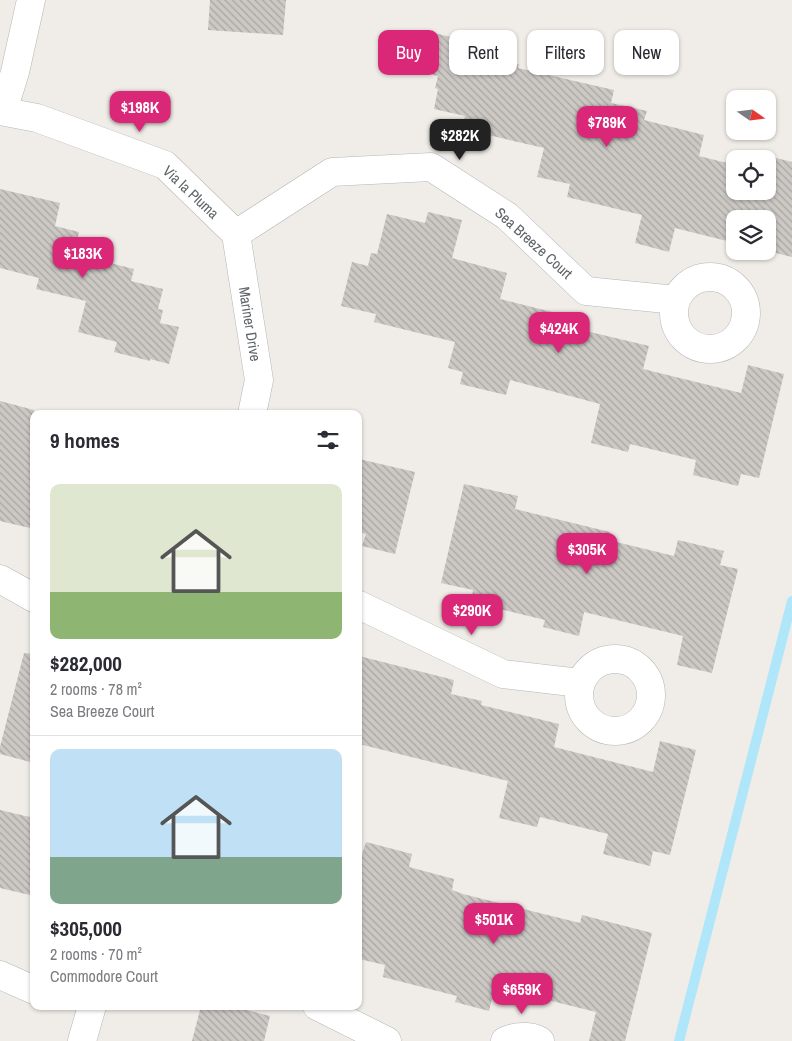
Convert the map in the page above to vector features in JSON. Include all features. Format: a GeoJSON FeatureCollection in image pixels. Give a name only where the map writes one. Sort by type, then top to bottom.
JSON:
{"type":"FeatureCollection","features":[{"type":"Feature","properties":{"kind":"street"},"geometry":{"type":"LineString","coordinates":[[1,111],[14,72],[31,0]]}},
{"type":"Feature","properties":{"kind":"street","name":"Via la Pluma"},"geometry":{"type":"LineString","coordinates":[[1,111],[37,118],[165,165],[236,234]]}},
{"type":"Feature","properties":{"kind":"street","name":"Sea Breeze Court"},"geometry":{"type":"LineString","coordinates":[[236,234],[332,172],[431,167],[508,216],[586,291],[676,300]]}},
{"type":"Feature","properties":{"kind":"street","name":"Mariner Drive"},"geometry":{"type":"LineString","coordinates":[[236,234],[259,380],[253,410]]}},
{"type":"Feature","properties":{"kind":"street"},"geometry":{"type":"LineString","coordinates":[[0,579],[30,596]]}},
{"type":"Feature","properties":{"kind":"street"},"geometry":{"type":"LineString","coordinates":[[362,606],[503,674],[580,683]]}},
{"type":"Feature","properties":{"kind":"street"},"geometry":{"type":"LineString","coordinates":[[0,975],[30,988]]}},
{"type":"Feature","properties":{"kind":"street"},"geometry":{"type":"LineString","coordinates":[[82,1041],[84,1010]]}},
{"type":"Feature","properties":{"kind":"street"},"geometry":{"type":"LineString","coordinates":[[325,1010],[387,1041]]}},
{"type":"Feature","properties":{"kind":"street"},"geometry":{"type":"LineString","coordinates":[[505,1041],[521,1036],[536,1038],[540,1041]]}},
{"type":"Feature","properties":{"kind":"building"},"geometry":{"type":"Polygon","coordinates":[[[210,0],[286,0],[283,35],[208,30],[210,0]]]}},
{"type":"Feature","properties":{"kind":"building"},"geometry":{"type":"Polygon","coordinates":[[[439,34],[449,37],[449,75],[517,75],[517,64],[519,64],[518,68],[527,70],[527,75],[549,75],[614,90],[611,103],[647,111],[644,120],[704,135],[699,156],[726,163],[726,200],[776,200],[776,158],[792,162],[792,257],[776,253],[776,210],[726,210],[726,241],[675,228],[669,252],[635,243],[642,215],[567,197],[570,184],[537,177],[544,148],[462,129],[465,116],[434,109],[438,89],[435,88],[438,76],[434,75],[439,75],[439,34]]]}},
{"type":"Feature","properties":{"kind":"building"},"geometry":{"type":"Polygon","coordinates":[[[0,189],[60,203],[55,226],[79,232],[74,254],[134,269],[131,281],[163,289],[158,309],[163,310],[160,323],[179,327],[169,364],[114,352],[117,342],[78,332],[86,301],[36,289],[39,278],[0,268],[0,189]]]}},
{"type":"Feature","properties":{"kind":"building"},"geometry":{"type":"Polygon","coordinates":[[[428,212],[462,220],[452,258],[507,273],[500,299],[588,321],[586,331],[649,346],[643,369],[741,393],[748,365],[784,374],[759,478],[741,474],[738,486],[693,475],[696,460],[630,444],[628,452],[591,443],[600,404],[510,380],[506,395],[460,384],[463,372],[448,368],[455,342],[374,322],[376,314],[341,306],[352,262],[368,266],[371,253],[377,254],[387,214],[425,223],[428,212]]]}},
{"type":"Feature","properties":{"kind":"building"},"geometry":{"type":"Polygon","coordinates":[[[0,401],[34,410],[30,410],[30,528],[0,521],[0,401]]]}},
{"type":"Feature","properties":{"kind":"building"},"geometry":{"type":"Polygon","coordinates":[[[362,460],[415,472],[395,554],[362,546],[366,534],[362,533],[362,460]]]}},
{"type":"Feature","properties":{"kind":"building"},"geometry":{"type":"Polygon","coordinates":[[[464,484],[518,496],[515,509],[610,532],[608,540],[674,556],[678,540],[724,551],[720,565],[738,569],[712,673],[677,665],[683,636],[584,612],[579,636],[543,627],[545,620],[471,602],[473,590],[441,583],[464,484]]]}},
{"type":"Feature","properties":{"kind":"building"},"geometry":{"type":"Polygon","coordinates":[[[24,653],[30,654],[30,762],[0,754],[0,747],[24,653]]]}},
{"type":"Feature","properties":{"kind":"building"},"geometry":{"type":"Polygon","coordinates":[[[362,657],[454,680],[451,694],[482,701],[481,705],[559,724],[554,747],[653,772],[660,741],[696,750],[670,855],[653,851],[650,866],[603,854],[608,834],[540,817],[537,827],[499,818],[508,781],[362,745],[362,657]]]}},
{"type":"Feature","properties":{"kind":"building"},"geometry":{"type":"Polygon","coordinates":[[[0,810],[30,817],[30,895],[0,888],[0,810]]]}},
{"type":"Feature","properties":{"kind":"building"},"geometry":{"type":"Polygon","coordinates":[[[366,842],[412,854],[409,867],[454,879],[452,890],[463,894],[580,923],[582,915],[652,933],[625,1041],[589,1041],[596,1012],[495,987],[489,1011],[455,1002],[457,996],[383,977],[385,965],[362,960],[362,854],[366,842]]]}},
{"type":"Feature","properties":{"kind":"building"},"geometry":{"type":"Polygon","coordinates":[[[200,1010],[247,1010],[270,1016],[264,1041],[192,1041],[200,1010]]]}},
{"type":"Feature","properties":{"kind":"waterway"},"geometry":{"type":"LineString","coordinates":[[679,1041],[792,601]]}}]}
